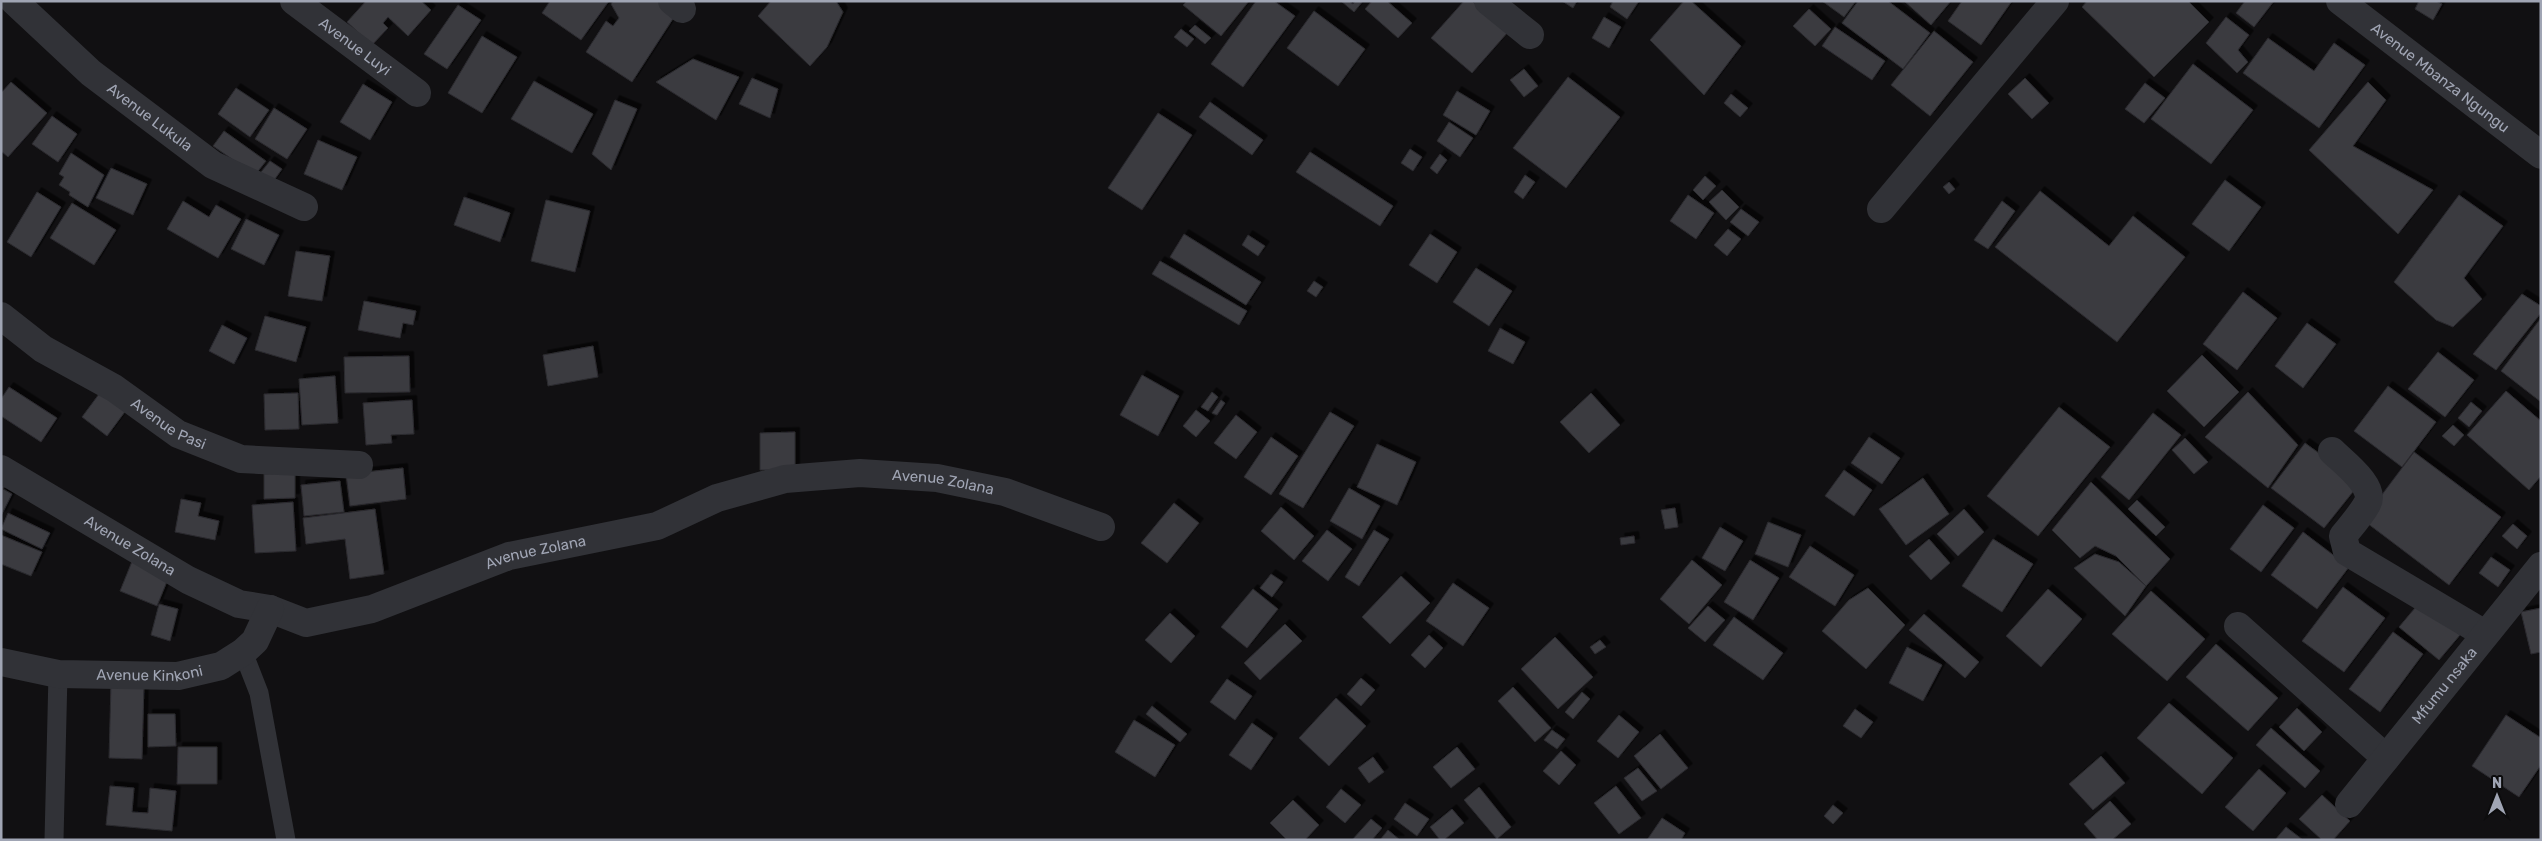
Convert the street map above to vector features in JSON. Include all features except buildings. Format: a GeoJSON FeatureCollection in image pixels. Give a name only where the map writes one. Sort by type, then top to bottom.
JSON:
{"type":"FeatureCollection","features":[{"type":"Feature","properties":{"kind":"street","name":"Avenue Lukula"},"geometry":{"type":"LineString","coordinates":[[14,1],[91,73],[213,165],[304,207]]}},
{"type":"Feature","properties":{"kind":"street","name":"Avenue Luyi"},"geometry":{"type":"LineString","coordinates":[[294,1],[417,93]]}},
{"type":"Feature","properties":{"kind":"street"},"geometry":{"type":"LineString","coordinates":[[1488,1],[1530,34]]}},
{"type":"Feature","properties":{"kind":"street"},"geometry":{"type":"LineString","coordinates":[[1881,209],[2055,1]]}},
{"type":"Feature","properties":{"kind":"street","name":"Avenue Mbanza Ngungu"},"geometry":{"type":"LineString","coordinates":[[2340,1],[2541,155]]}},
{"type":"Feature","properties":{"kind":"street","name":"Avenue Pasi"},"geometry":{"type":"LineString","coordinates":[[1,316],[43,349],[114,388],[178,434],[241,459],[360,466]]}},
{"type":"Feature","properties":{"kind":"street"},"geometry":{"type":"LineString","coordinates":[[2332,451],[2365,484],[2370,495],[2368,503],[2343,536],[2347,552],[2485,634]]}},
{"type":"Feature","properties":{"kind":"street","name":"Avenue Zolana"},"geometry":{"type":"LineString","coordinates":[[1,470],[188,580],[239,604],[270,609],[306,623],[372,610],[509,556],[657,526],[717,498],[785,479],[860,473],[937,478],[1005,492],[1101,527]]}},
{"type":"Feature","properties":{"kind":"street","name":"Mfumu nsaka"},"geometry":{"type":"LineString","coordinates":[[2350,804],[2541,566]]}},
{"type":"Feature","properties":{"kind":"street","name":"Avenue Kinkoni"},"geometry":{"type":"LineString","coordinates":[[1,662],[58,674],[178,676],[221,666],[243,652],[255,641],[270,609]]}},
{"type":"Feature","properties":{"kind":"street"},"geometry":{"type":"LineString","coordinates":[[2238,626],[2386,758]]}},
{"type":"Feature","properties":{"kind":"lane"},"geometry":{"type":"LineString","coordinates":[[243,652],[258,693],[286,840]]}},
{"type":"Feature","properties":{"kind":"lane"},"geometry":{"type":"LineString","coordinates":[[54,840],[58,674]]}}]}
